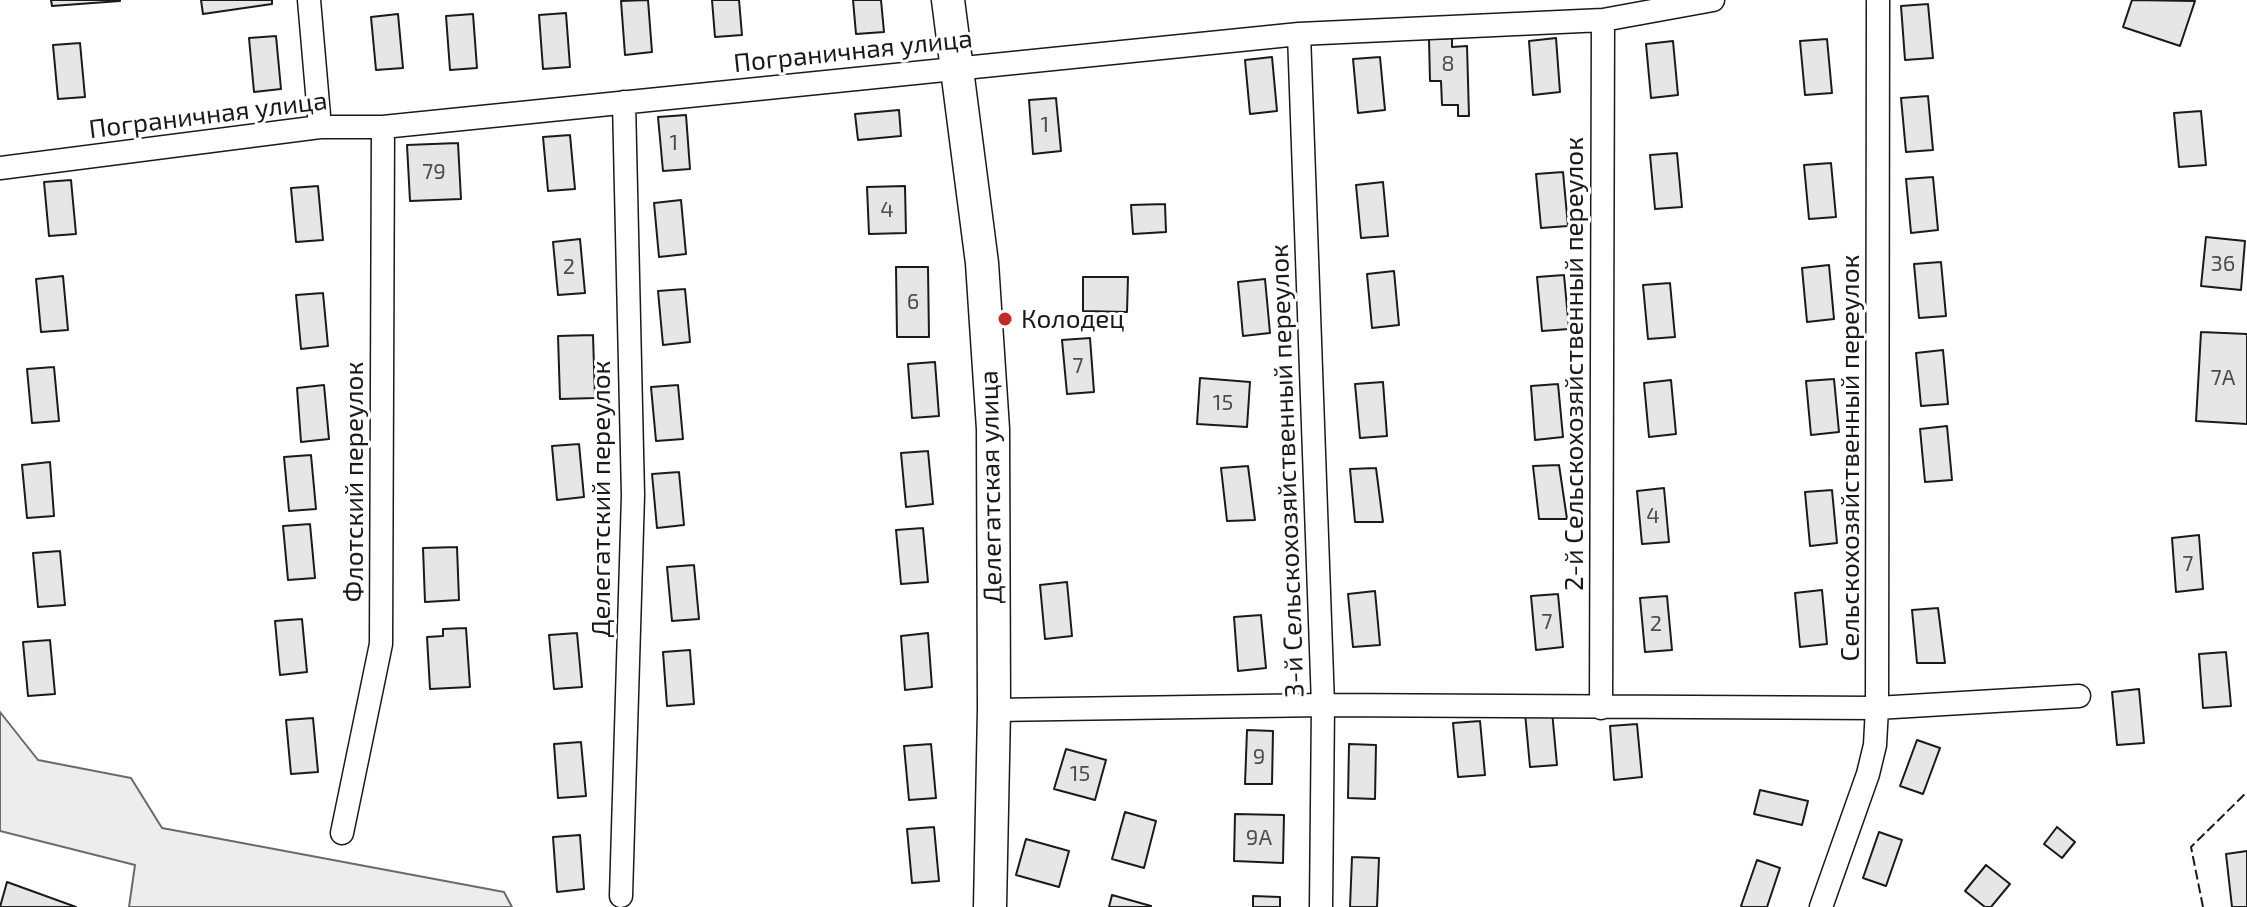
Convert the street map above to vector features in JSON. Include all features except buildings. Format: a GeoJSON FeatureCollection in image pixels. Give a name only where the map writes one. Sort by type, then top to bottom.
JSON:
{"type":"FeatureCollection","features":[{"type":"Feature","properties":{"kind":"street"},"geometry":{"type":"LineString","coordinates":[[309,0],[320,127]]}},
{"type":"Feature","properties":{"kind":"street","name":"Делегатская улица"},"geometry":{"type":"LineString","coordinates":[[948,0],[982,263],[993,429],[994,710],[990,907]]}},
{"type":"Feature","properties":{"kind":"street","name":"Пограничная улица"},"geometry":{"type":"LineString","coordinates":[[0,168],[320,127],[383,127],[1299,34],[1603,20],[1713,0]]}},
{"type":"Feature","properties":{"kind":"street","name":"Сельскохозяйственный переулок"},"geometry":{"type":"LineString","coordinates":[[1821,907],[1868,774],[1875,745],[1878,0]]}},
{"type":"Feature","properties":{"kind":"street","name":"2-й Сельскохозяйственный переулок"},"geometry":{"type":"LineString","coordinates":[[1601,708],[1603,20]]}},
{"type":"Feature","properties":{"kind":"street","name":"3-й Сельскохозяйственный переулок"},"geometry":{"type":"LineString","coordinates":[[1299,34],[1323,705],[1321,907]]}},
{"type":"Feature","properties":{"kind":"street","name":"Делегатский переулок"},"geometry":{"type":"LineString","coordinates":[[621,896],[633,495],[624,102]]}},
{"type":"Feature","properties":{"kind":"street","name":"Флотский переулок"},"geometry":{"type":"LineString","coordinates":[[342,833],[381,644],[383,127]]}},
{"type":"Feature","properties":{"kind":"street"},"geometry":{"type":"LineString","coordinates":[[994,710],[1323,705],[1877,708],[2079,696]]}},
{"type":"Feature","properties":{"kind":"shaded area"},"geometry":{"type":"Polygon","coordinates":[[[0,712],[38,760],[131,778],[162,828],[504,892],[512,907],[129,907],[135,865],[0,831],[0,712]]]}},
{"type":"Feature","properties":{"kind":"fence"},"geometry":{"type":"LineString","coordinates":[[2203,907],[2191,847],[2247,792]]}},
{"type":"Feature","properties":{"kind":"place","name":"Колодец"},"geometry":{"type":"Point","coordinates":[1005,319]}}]}
